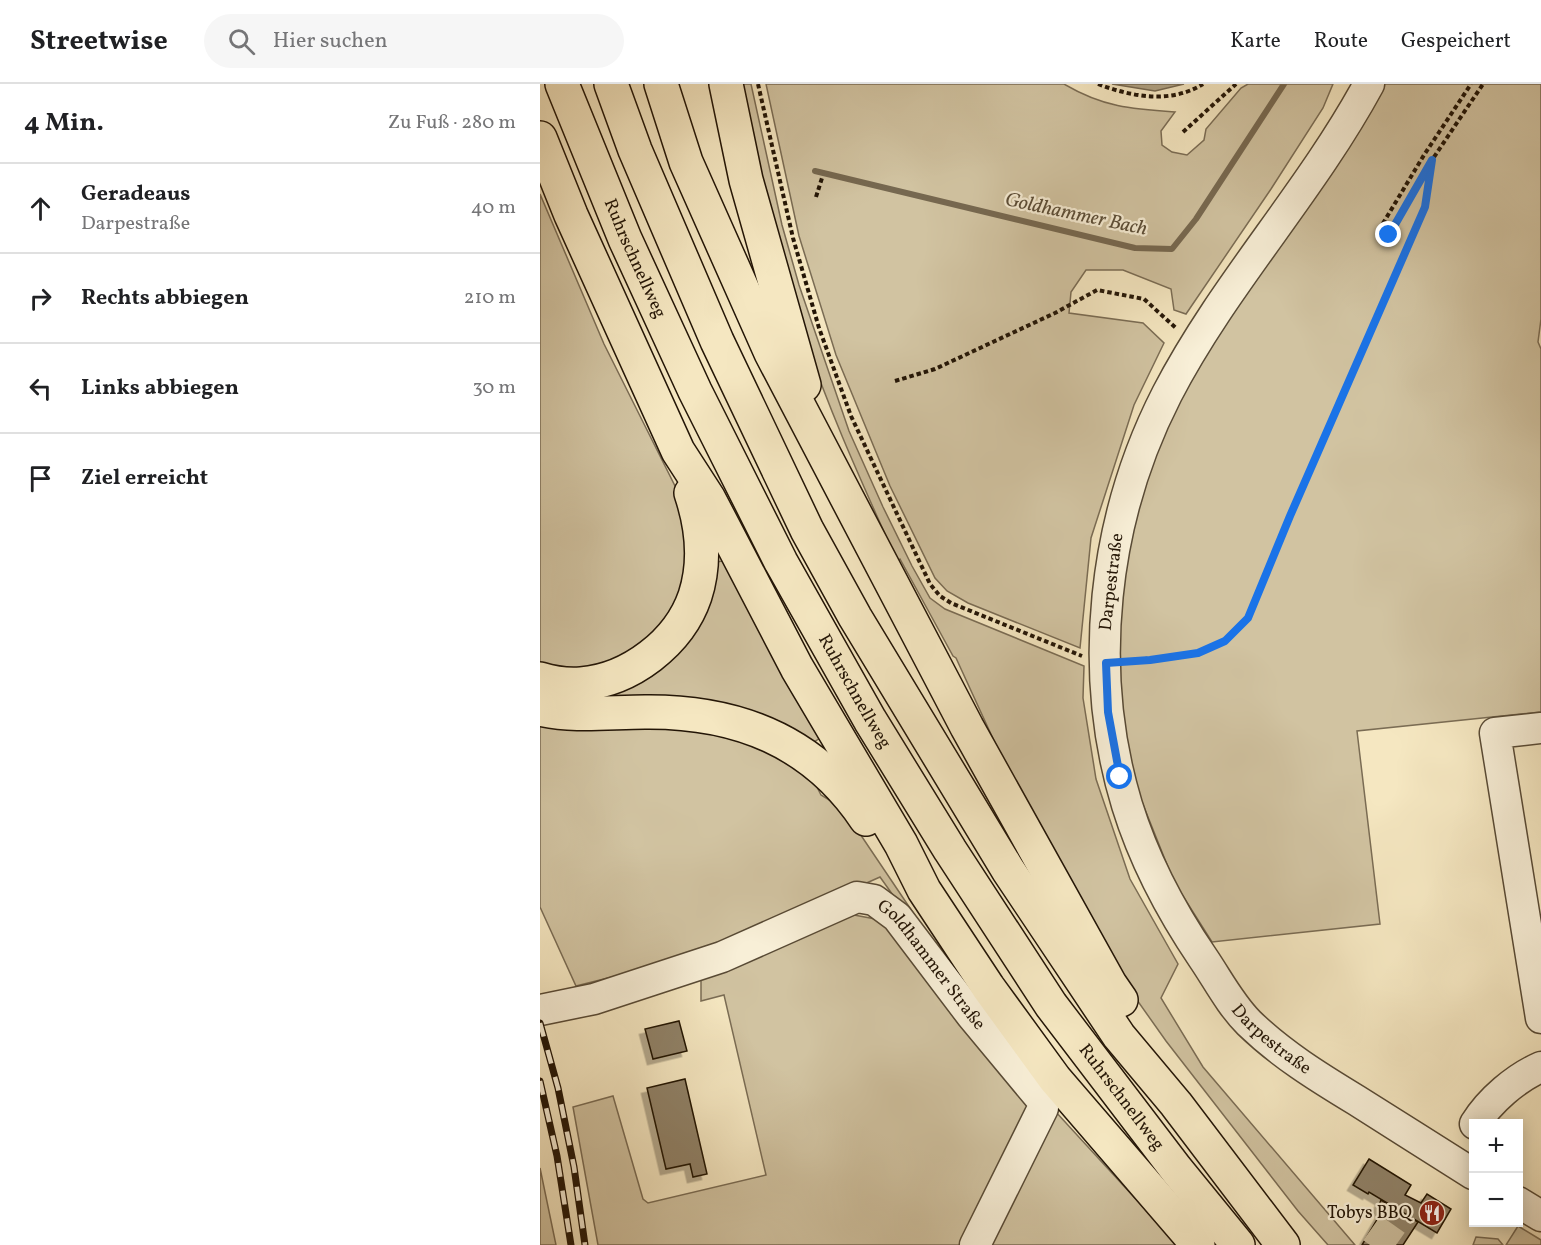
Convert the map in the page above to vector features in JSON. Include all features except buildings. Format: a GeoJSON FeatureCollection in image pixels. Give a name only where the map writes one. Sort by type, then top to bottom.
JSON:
{"type":"FeatureCollection","features":[{"type":"Feature","properties":{"kind":"highway","name":"Ruhrschnellweg"},"geometry":{"type":"LineString","coordinates":[[562,84],[626,239],[695,390],[781,562],[870,720],[950,850],[1051,1005],[1176,1169],[1238,1245]]}},
{"type":"Feature","properties":{"kind":"highway","name":"Ruhrschnellweg"},"geometry":{"type":"LineString","coordinates":[[611,84],[635,150],[717,341],[807,530],[850,608],[1008,870],[1119,1036],[1176,1104],[1283,1245]]}},
{"type":"Feature","properties":{"kind":"highway"},"geometry":{"type":"LineString","coordinates":[[661,84],[686,162],[771,353],[967,727],[1110,984],[1143,1032],[1176,1104]]}},
{"type":"Feature","properties":{"kind":"highway"},"geometry":{"type":"LineString","coordinates":[[726,84],[746,180],[821,448]]}},
{"type":"Feature","properties":{"kind":"highway"},"geometry":{"type":"LineString","coordinates":[[540,138],[571,215],[678,451],[698,513],[701,534],[701,555],[695,596],[686,617],[660,650],[621,674],[581,684],[540,680]]}},
{"type":"Feature","properties":{"kind":"highway"},"geometry":{"type":"LineString","coordinates":[[678,451],[709,499],[797,668],[900,844],[924,890],[988,987],[1055,1078],[1198,1245]]}},
{"type":"Feature","properties":{"kind":"highway"},"geometry":{"type":"LineString","coordinates":[[540,709],[561,712],[655,712],[706,715],[759,730],[797,751],[832,778],[850,796],[882,844],[924,890]]}},
{"type":"Feature","properties":{"kind":"street","name":"Darpestraße"},"geometry":{"type":"LineString","coordinates":[[1369,84],[1330,151],[1195,346],[1168,393],[1140,455],[1122,513],[1113,552],[1109,586],[1106,663],[1113,745],[1127,806],[1157,881],[1230,999],[1246,1020],[1283,1053],[1463,1167]]}},
{"type":"Feature","properties":{"kind":"street"},"geometry":{"type":"LineString","coordinates":[[1541,728],[1495,733],[1541,1018]]}},
{"type":"Feature","properties":{"kind":"street","name":"Goldhammer Straße"},"geometry":{"type":"LineString","coordinates":[[540,1010],[594,999],[722,957],[857,897],[874,900],[897,917],[972,1016],[1041,1099],[1043,1108],[975,1245]]}},
{"type":"Feature","properties":{"kind":"street"},"geometry":{"type":"LineString","coordinates":[[1478,1119],[1482,1112],[1523,1075],[1541,1067]]}},
{"type":"Feature","properties":{"kind":"street"},"geometry":{"type":"LineString","coordinates":[[1463,1167],[1469,1144]]}},
{"type":"Feature","properties":{"kind":"street"},"geometry":{"type":"LineString","coordinates":[[1523,1205],[1541,1216]]}},
{"type":"Feature","properties":{"kind":"path"},"geometry":{"type":"LineString","coordinates":[[758,84],[793,238],[819,328],[851,416],[930,584],[940,596],[951,603],[1086,658],[1106,663],[1198,653],[1225,641],[1248,618],[1425,207],[1432,160]]}},
{"type":"Feature","properties":{"kind":"path"},"geometry":{"type":"LineString","coordinates":[[1098,84],[1139,96],[1172,96],[1203,84]]}},
{"type":"Feature","properties":{"kind":"path"},"geometry":{"type":"LineString","coordinates":[[1183,132],[1236,84]]}},
{"type":"Feature","properties":{"kind":"path"},"geometry":{"type":"LineString","coordinates":[[1379,230],[1424,155],[1471,84]]}},
{"type":"Feature","properties":{"kind":"path"},"geometry":{"type":"LineString","coordinates":[[1389,235],[1432,160],[1483,84]]}},
{"type":"Feature","properties":{"kind":"path"},"geometry":{"type":"LineString","coordinates":[[1424,155],[1432,160]]}},
{"type":"Feature","properties":{"kind":"path"},"geometry":{"type":"LineString","coordinates":[[816,197],[822,178]]}},
{"type":"Feature","properties":{"kind":"path"},"geometry":{"type":"LineString","coordinates":[[895,381],[934,369],[1055,313],[1097,290],[1144,299],[1195,346]]}},
{"type":"Feature","properties":{"kind":"shaded area"},"geometry":{"type":"Polygon","coordinates":[[[741,84],[751,84],[782,225],[799,285],[849,431],[912,566],[930,598],[945,609],[1084,666],[1083,698],[1096,779],[1130,879],[1178,964],[1161,998],[1203,1067],[1355,1245],[1328,1245],[1298,1211],[1166,1041],[1091,935],[1023,804],[956,658],[900,559],[897,561],[837,425],[786,278],[741,84]]]}},
{"type":"Feature","properties":{"kind":"shaded area"},"geometry":{"type":"Polygon","coordinates":[[[766,84],[1064,84],[1092,98],[1118,106],[1175,112],[1161,131],[1162,145],[1172,152],[1187,155],[1204,140],[1206,129],[1241,88],[1248,84],[1333,84],[1323,108],[1186,314],[1174,310],[1171,289],[1123,270],[1086,270],[1071,292],[1069,313],[1143,323],[1164,343],[1134,405],[1091,538],[1080,648],[968,603],[947,591],[935,578],[890,486],[836,355],[799,236],[766,84]]]}},
{"type":"Feature","properties":{"kind":"shaded area"},"geometry":{"type":"Polygon","coordinates":[[[1112,84],[1184,84],[1155,91],[1112,84]]]}},
{"type":"Feature","properties":{"kind":"shaded area"},"geometry":{"type":"Polygon","coordinates":[[[1383,84],[1541,84],[1541,319],[1538,342],[1541,349],[1541,712],[1357,731],[1380,924],[1212,942],[1174,882],[1138,792],[1126,739],[1120,687],[1120,647],[1116,646],[1117,607],[1140,492],[1185,385],[1383,84]]]}},
{"type":"Feature","properties":{"kind":"shaded area"},"geometry":{"type":"Polygon","coordinates":[[[540,194],[604,344],[680,496],[688,569],[666,625],[621,659],[580,670],[540,668],[540,194]]]}},
{"type":"Feature","properties":{"kind":"shaded area"},"geometry":{"type":"Polygon","coordinates":[[[722,561],[820,738],[811,744],[603,701],[605,693],[717,562],[722,561]]]}},
{"type":"Feature","properties":{"kind":"shaded area"},"geometry":{"type":"Polygon","coordinates":[[[540,721],[678,726],[724,734],[779,754],[810,773],[821,795],[836,804],[850,819],[953,972],[930,947],[880,877],[759,931],[640,970],[576,986],[540,907],[540,721]]]}},
{"type":"Feature","properties":{"kind":"shaded area"},"geometry":{"type":"Polygon","coordinates":[[[854,915],[886,921],[1035,1105],[965,1245],[598,1245],[573,1107],[613,1096],[643,1199],[648,1203],[766,1175],[724,995],[701,1001],[701,975],[854,915]]]}},
{"type":"Feature","properties":{"kind":"shaded area"},"geometry":{"type":"Polygon","coordinates":[[[1055,1111],[1178,1245],[986,1245],[1055,1111]]]}},
{"type":"Feature","properties":{"kind":"shaded area"},"geometry":{"type":"Polygon","coordinates":[[[540,1168],[556,1245],[540,1245],[540,1168]]]}},
{"type":"Feature","properties":{"kind":"shaded area"},"geometry":{"type":"Polygon","coordinates":[[[1517,1227],[1541,1240],[1541,1245],[1506,1245],[1517,1227]]]}},
{"type":"Feature","properties":{"kind":"shaded area"},"geometry":{"type":"Polygon","coordinates":[[[1476,1237],[1498,1239],[1503,1245],[1473,1245],[1476,1237]]]}},
{"type":"Feature","properties":{"kind":"waterway","name":"Goldhammer Bach"},"geometry":{"type":"LineString","coordinates":[[815,171],[1135,248],[1172,249],[1196,219],[1284,84]]}},
{"type":"Feature","properties":{"kind":"tunnel"},"geometry":{"type":"LineString","coordinates":[[1372,1228],[1396,1245]]}},
{"type":"Feature","properties":{"kind":"railway"},"geometry":{"type":"LineString","coordinates":[[540,1023],[558,1088],[574,1167],[585,1245]]}},
{"type":"Feature","properties":{"kind":"railway"},"geometry":{"type":"LineString","coordinates":[[540,1081],[557,1156],[571,1245]]}},
{"type":"Feature","properties":{"kind":"place","name":"Tobys BBQ"},"geometry":{"type":"Point","coordinates":[1432,1213]}},
{"type":"Feature","properties":{"kind":"route"},"geometry":{"type":"LineString","coordinates":[[1120,777],[1108,712],[1106,663],[1198,653],[1225,641],[1248,618],[1425,207],[1432,160],[1389,235]]}}]}
